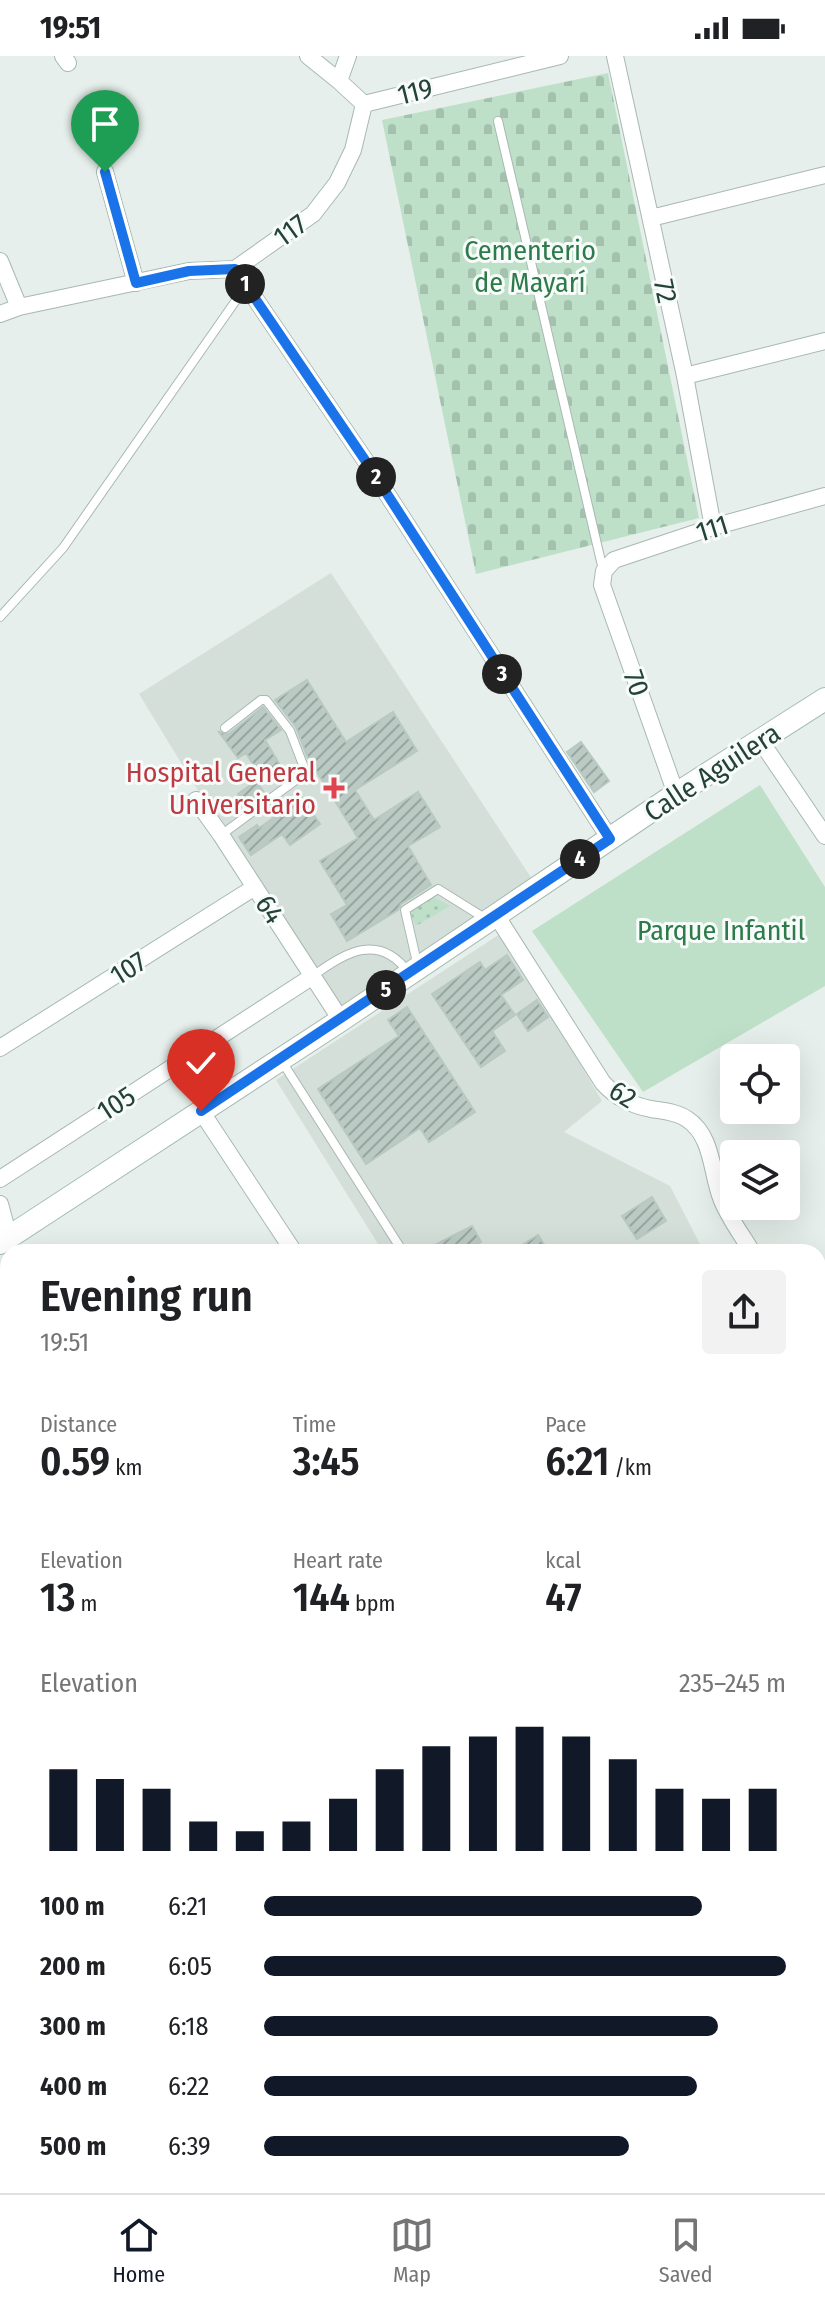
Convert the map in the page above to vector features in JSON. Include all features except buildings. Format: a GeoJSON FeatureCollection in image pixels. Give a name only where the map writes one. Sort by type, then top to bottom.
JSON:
{"type":"FeatureCollection","features":[{"type":"Feature","properties":{"kind":"main road","name":"Calle Aguilera"},"geometry":{"type":"LineString","coordinates":[[5,1240],[341,1020],[676,794],[825,699]]}},
{"type":"Feature","properties":{"kind":"street"},"geometry":{"type":"LineString","coordinates":[[308,56],[364,104]]}},
{"type":"Feature","properties":{"kind":"street"},"geometry":{"type":"LineString","coordinates":[[339,81],[348,56]]}},
{"type":"Feature","properties":{"kind":"street","name":"119"},"geometry":{"type":"LineString","coordinates":[[364,104],[560,56]]}},
{"type":"Feature","properties":{"kind":"street","name":"72"},"geometry":{"type":"LineString","coordinates":[[615,56],[685,376],[713,527]]}},
{"type":"Feature","properties":{"kind":"street","name":"117"},"geometry":{"type":"LineString","coordinates":[[235,269],[313,214],[337,183],[353,150],[364,104]]}},
{"type":"Feature","properties":{"kind":"street"},"geometry":{"type":"LineString","coordinates":[[105,172],[136,283]]}},
{"type":"Feature","properties":{"kind":"street"},"geometry":{"type":"LineString","coordinates":[[651,218],[825,175]]}},
{"type":"Feature","properties":{"kind":"street"},"geometry":{"type":"LineString","coordinates":[[0,261],[19,307]]}},
{"type":"Feature","properties":{"kind":"street"},"geometry":{"type":"LineString","coordinates":[[0,314],[19,307],[189,271],[235,269],[367,463],[610,839]]}},
{"type":"Feature","properties":{"kind":"street"},"geometry":{"type":"LineString","coordinates":[[685,376],[825,341]]}},
{"type":"Feature","properties":{"kind":"street","name":"111"},"geometry":{"type":"LineString","coordinates":[[604,571],[614,560],[713,527],[825,496]]}},
{"type":"Feature","properties":{"kind":"street","name":"70"},"geometry":{"type":"LineString","coordinates":[[604,571],[602,585],[676,794]]}},
{"type":"Feature","properties":{"kind":"street"},"geometry":{"type":"LineString","coordinates":[[760,740],[825,836]]}},
{"type":"Feature","properties":{"kind":"street","name":"64"},"geometry":{"type":"LineString","coordinates":[[196,800],[341,1020]]}},
{"type":"Feature","properties":{"kind":"street","name":"107"},"geometry":{"type":"LineString","coordinates":[[0,1048],[255,887]]}},
{"type":"Feature","properties":{"kind":"street","name":"62"},"geometry":{"type":"LineString","coordinates":[[492,918],[588,1063],[609,1089],[628,1103],[687,1119],[699,1132],[706,1142],[720,1196],[747,1244]]}},
{"type":"Feature","properties":{"kind":"street","name":"105"},"geometry":{"type":"LineString","coordinates":[[0,1179],[313,976]]}},
{"type":"Feature","properties":{"kind":"street"},"geometry":{"type":"LineString","coordinates":[[201,1111],[289,1244]]}},
{"type":"Feature","properties":{"kind":"street"},"geometry":{"type":"LineString","coordinates":[[0,1204],[5,1240]]}},
{"type":"Feature","properties":{"kind":"lane"},"geometry":{"type":"LineString","coordinates":[[498,121],[604,571]]}},
{"type":"Feature","properties":{"kind":"lane"},"geometry":{"type":"LineString","coordinates":[[0,617],[63,548],[246,286]]}},
{"type":"Feature","properties":{"kind":"lane"},"geometry":{"type":"LineString","coordinates":[[221,835],[304,774],[305,770],[290,731],[266,700],[261,700],[225,728]]}},
{"type":"Feature","properties":{"kind":"lane"},"geometry":{"type":"LineString","coordinates":[[414,971],[405,910],[438,889],[492,918]]}},
{"type":"Feature","properties":{"kind":"lane"},"geometry":{"type":"LineString","coordinates":[[313,976],[342,955],[368,949],[414,971]]}},
{"type":"Feature","properties":{"kind":"lane"},"geometry":{"type":"LineString","coordinates":[[280,1060],[398,1244]]}},
{"type":"Feature","properties":{"kind":"shaded area","name":"Hospital General Universitario"},"geometry":{"type":"Polygon","coordinates":[[[331,573],[534,882],[336,1016],[139,694],[331,573]]]}},
{"type":"Feature","properties":{"kind":"shaded area"},"geometry":{"type":"Polygon","coordinates":[[[503,932],[602,1101],[564,1132],[670,1186],[700,1244],[378,1244],[276,1080],[503,932]]]}},
{"type":"Feature","properties":{"kind":"green space","name":"Cementerio de Mayarí"},"geometry":{"type":"Polygon","coordinates":[[[608,73],[699,518],[476,574],[382,120],[608,73]]]}},
{"type":"Feature","properties":{"kind":"green space","name":"Parque Infantil"},"geometry":{"type":"Polygon","coordinates":[[[760,785],[825,887],[825,986],[725,1044],[720,1044],[720,1047],[643,1092],[532,931],[760,785]]]}},
{"type":"Feature","properties":{"kind":"green space"},"geometry":{"type":"Polygon","coordinates":[[[434,897],[450,906],[416,926],[410,912],[434,897]]]}},
{"type":"Feature","properties":{"kind":"place","name":"Hospital General Universitario"},"geometry":{"type":"Point","coordinates":[334,788]}},
{"type":"Feature","properties":{"kind":"route"},"geometry":{"type":"LineString","coordinates":[[105,172],[136,283],[189,271],[235,269],[367,463],[610,839],[201,1111]]}}]}
